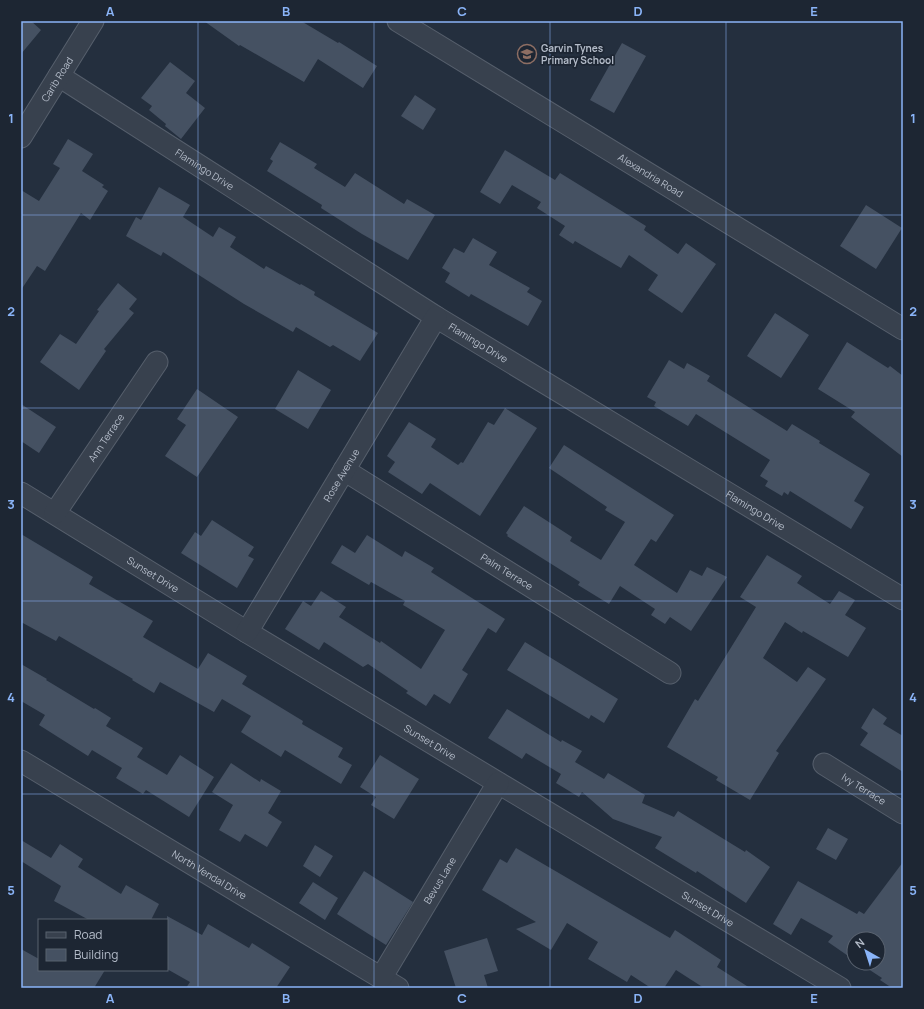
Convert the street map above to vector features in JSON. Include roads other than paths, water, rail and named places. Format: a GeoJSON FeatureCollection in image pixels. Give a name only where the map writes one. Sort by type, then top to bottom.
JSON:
{"type":"FeatureCollection","features":[{"type":"Feature","properties":{"kind":"street","name":"Carib Road"},"geometry":{"type":"LineString","coordinates":[[21,137],[93,21]]}},
{"type":"Feature","properties":{"kind":"street","name":"Alexandria Road"},"geometry":{"type":"LineString","coordinates":[[398,21],[903,328]]}},
{"type":"Feature","properties":{"kind":"street","name":"Flamingo Drive"},"geometry":{"type":"LineString","coordinates":[[59,76],[436,317],[903,599]]}},
{"type":"Feature","properties":{"kind":"street","name":"Rose Avenue"},"geometry":{"type":"LineString","coordinates":[[247,632],[436,317]]}},
{"type":"Feature","properties":{"kind":"street","name":"Ann Terrace"},"geometry":{"type":"LineString","coordinates":[[55,513],[157,362]]}},
{"type":"Feature","properties":{"kind":"street","name":"Palm Terrace"},"geometry":{"type":"LineString","coordinates":[[344,470],[670,673]]}},
{"type":"Feature","properties":{"kind":"street","name":"Sunset Drive"},"geometry":{"type":"LineString","coordinates":[[21,493],[247,632],[840,988]]}},
{"type":"Feature","properties":{"kind":"street","name":"North Vendal Drive"},"geometry":{"type":"LineString","coordinates":[[21,761],[390,983]]}},
{"type":"Feature","properties":{"kind":"street","name":"Ivy Terrace"},"geometry":{"type":"LineString","coordinates":[[824,764],[903,813]]}},
{"type":"Feature","properties":{"kind":"street","name":"Bevus Lane"},"geometry":{"type":"LineString","coordinates":[[390,983],[498,783]]}},
{"type":"Feature","properties":{"kind":"place","name":"Garvin Tynes Primary School"},"geometry":{"type":"Point","coordinates":[527,54]}}]}
